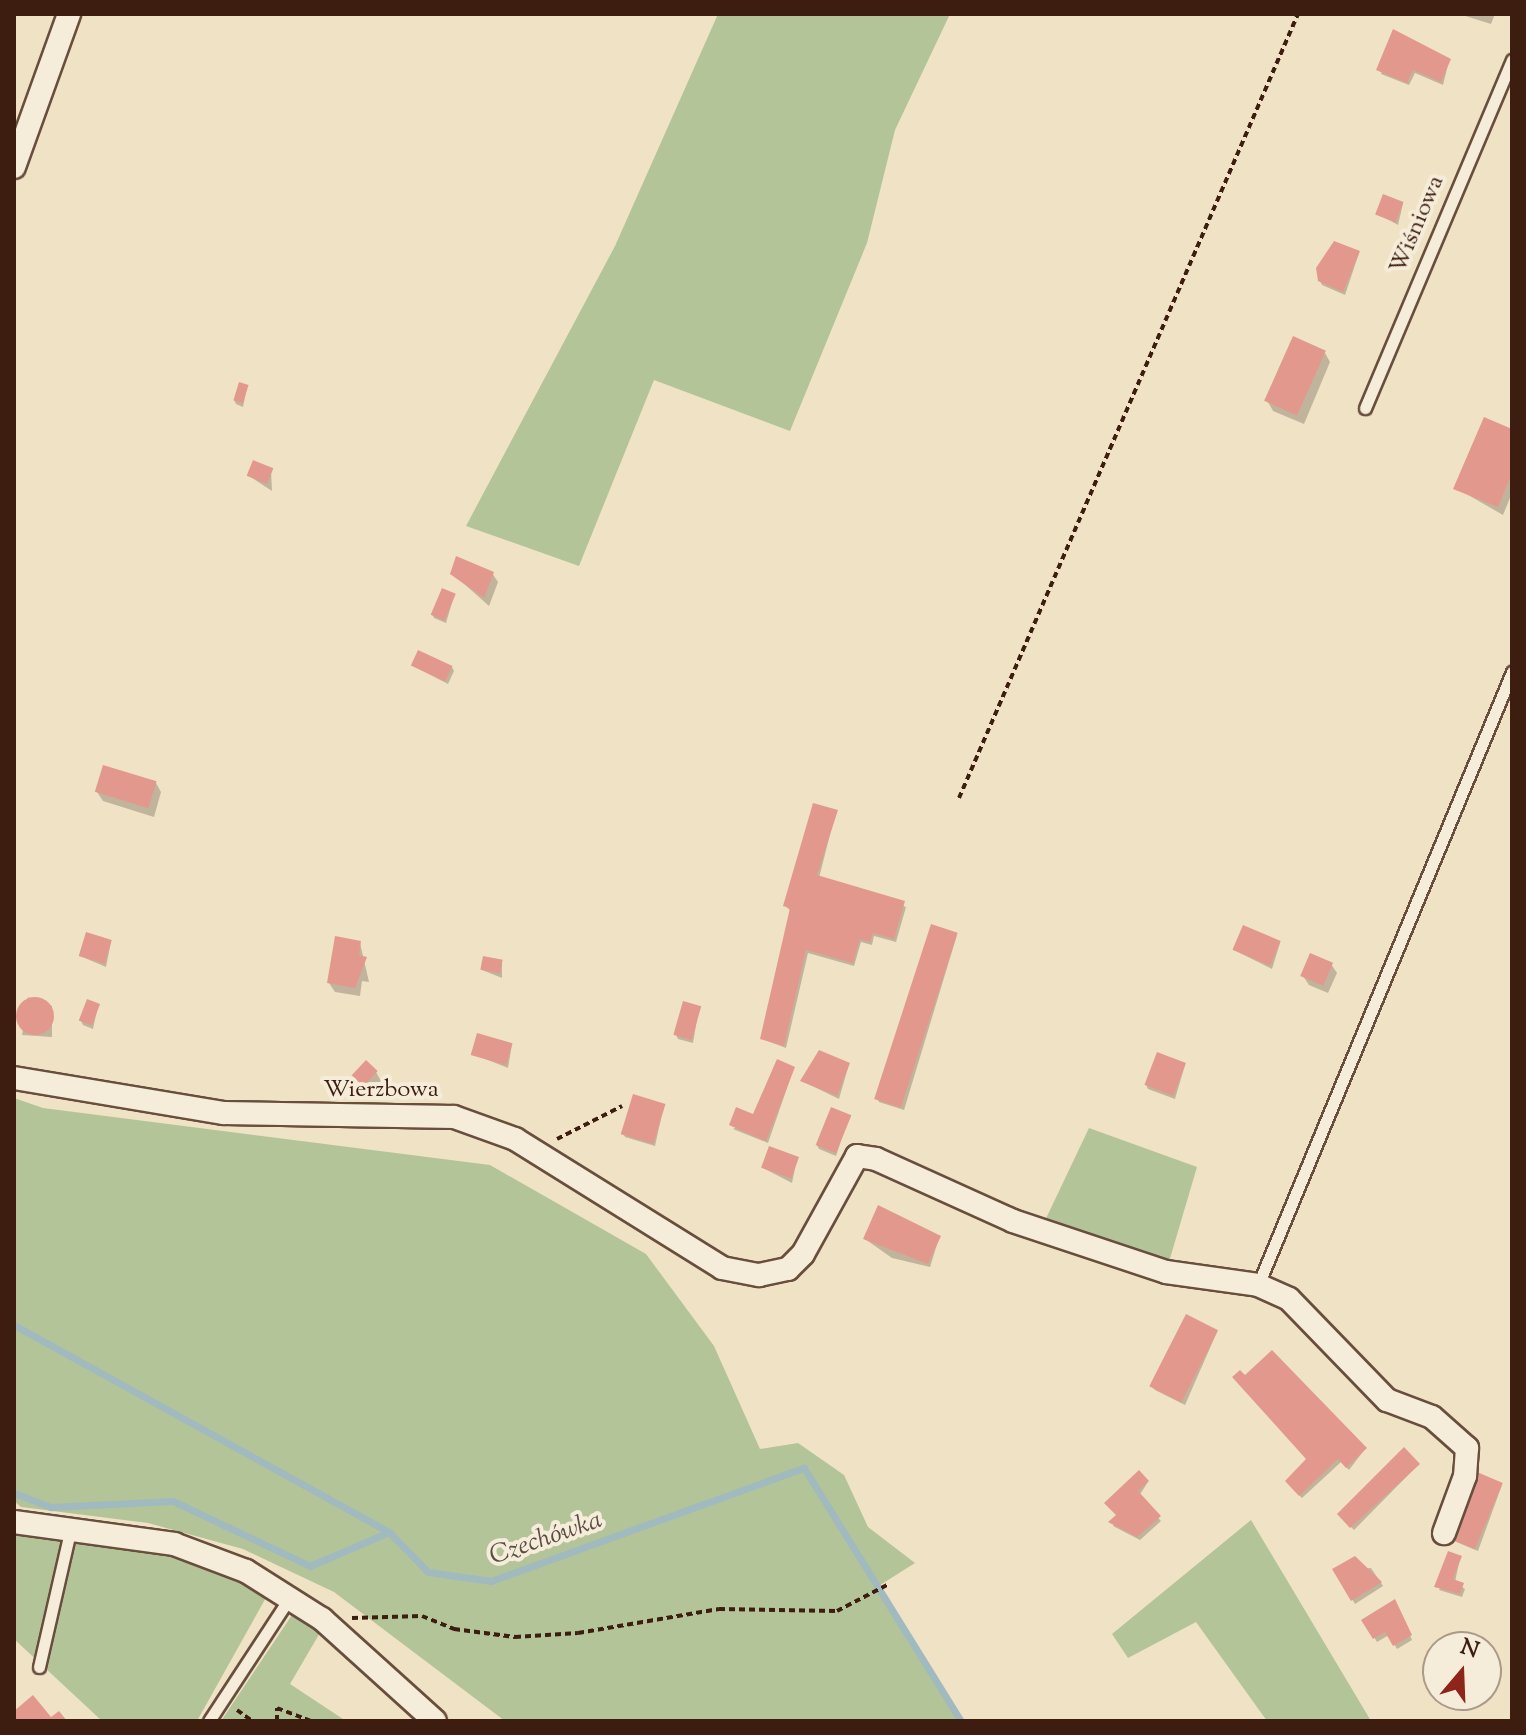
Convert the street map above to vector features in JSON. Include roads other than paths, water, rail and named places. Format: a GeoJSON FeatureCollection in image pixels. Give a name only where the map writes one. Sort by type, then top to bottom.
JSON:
{"type":"FeatureCollection","features":[{"type":"Feature","properties":{"kind":"street"},"geometry":{"type":"LineString","coordinates":[[14,167],[69,14]]}},
{"type":"Feature","properties":{"kind":"street","name":"Wierzbowa"},"geometry":{"type":"LineString","coordinates":[[14,1078],[224,1113],[454,1117],[515,1139],[722,1268],[759,1275],[788,1269],[803,1254],[857,1156],[1013,1221],[1166,1272],[1258,1285]]}},
{"type":"Feature","properties":{"kind":"street"},"geometry":{"type":"LineString","coordinates":[[1258,1285],[1289,1299],[1387,1400],[1432,1417],[1467,1448],[1465,1476],[1444,1533]]}},
{"type":"Feature","properties":{"kind":"street"},"geometry":{"type":"LineString","coordinates":[[14,1522],[174,1544],[291,1596],[322,1619],[435,1721]]}},
{"type":"Feature","properties":{"kind":"lane","name":"Wiśniowa"},"geometry":{"type":"LineString","coordinates":[[1365,408],[1512,60]]}},
{"type":"Feature","properties":{"kind":"lane"},"geometry":{"type":"LineString","coordinates":[[1258,1285],[1512,672]]}},
{"type":"Feature","properties":{"kind":"lane"},"geometry":{"type":"LineString","coordinates":[[39,1667],[70,1532]]}},
{"type":"Feature","properties":{"kind":"lane"},"geometry":{"type":"LineString","coordinates":[[209,1721],[291,1596]]}},
{"type":"Feature","properties":{"kind":"waterway","name":"Czechówka"},"geometry":{"type":"LineString","coordinates":[[14,1325],[389,1532],[428,1572],[491,1581],[804,1468],[961,1721]]}},
{"type":"Feature","properties":{"kind":"waterway"},"geometry":{"type":"LineString","coordinates":[[14,1493],[51,1507],[173,1501],[310,1566],[389,1532]]}}]}
